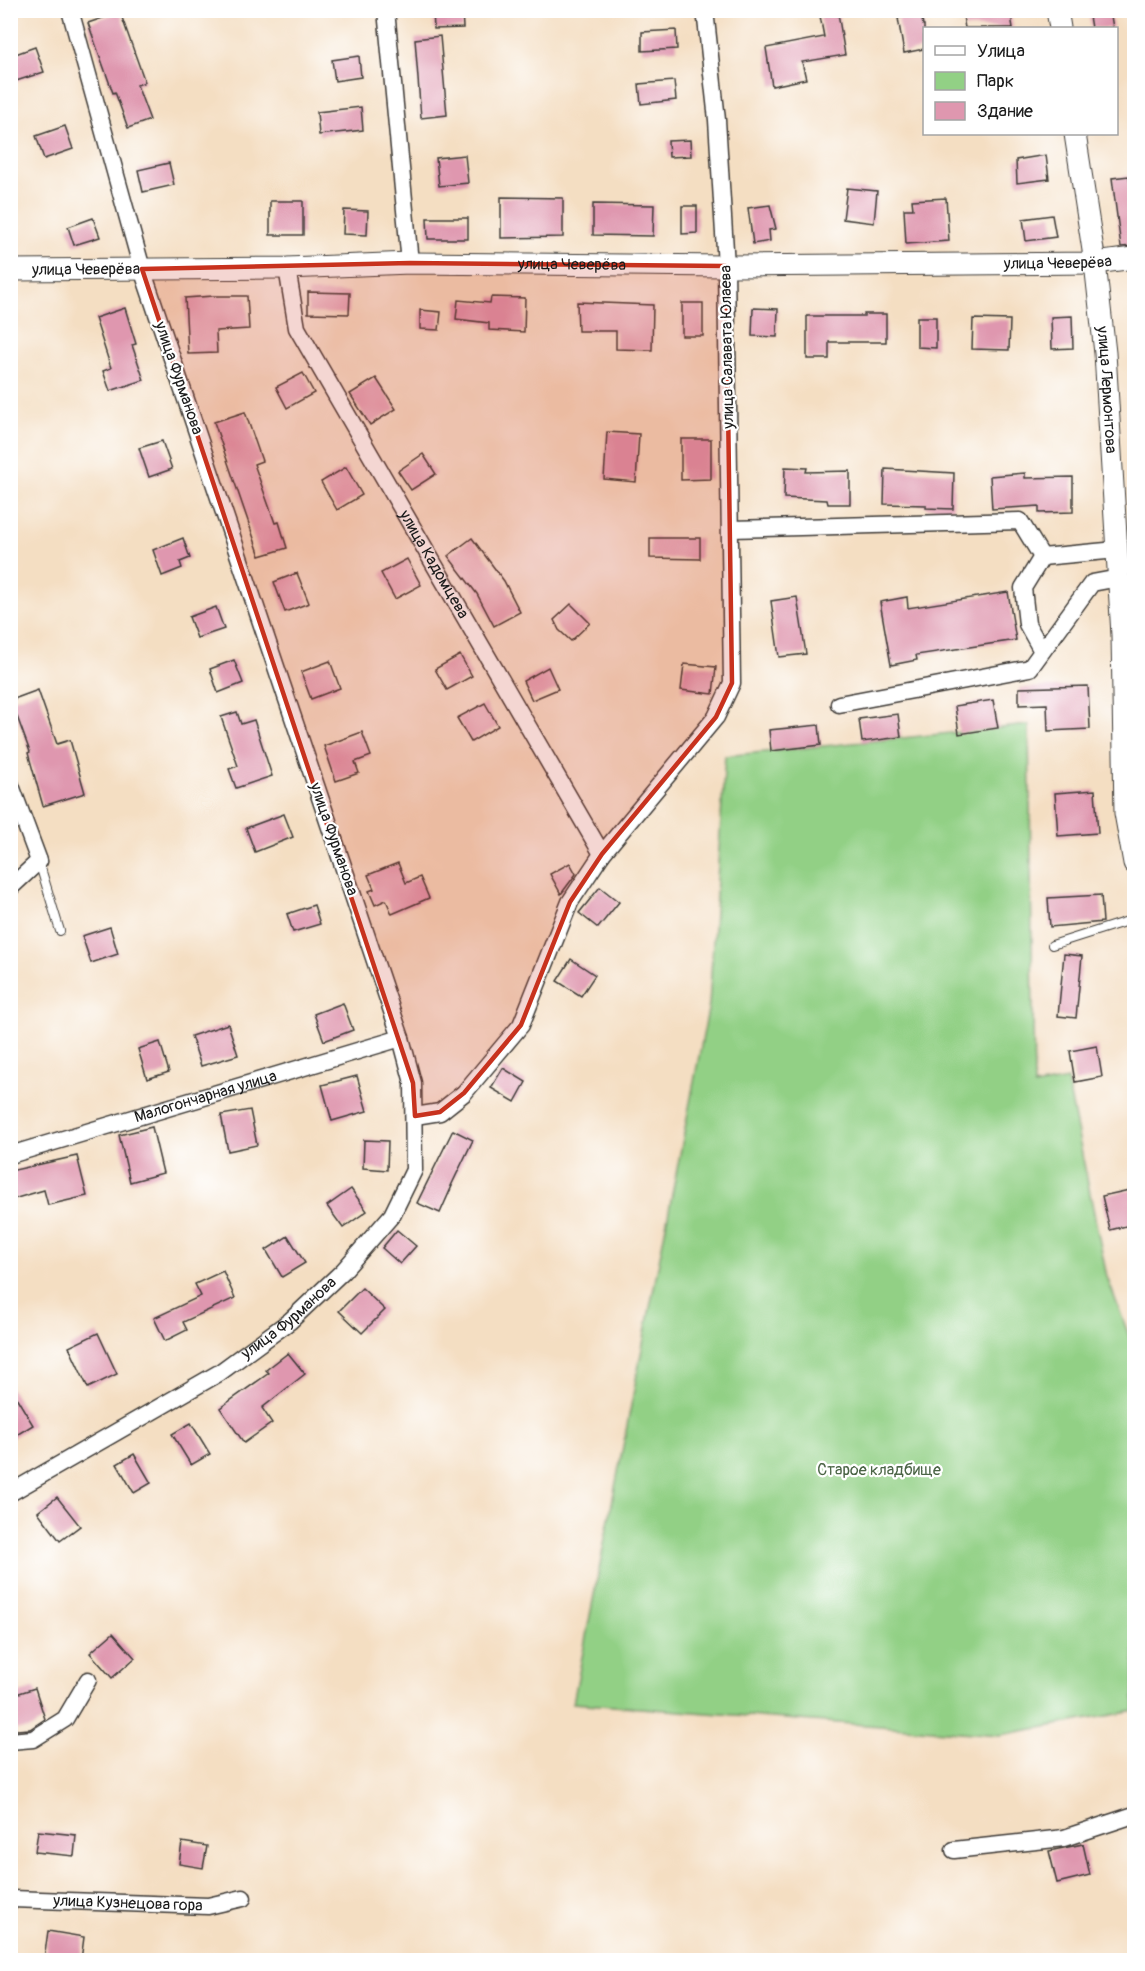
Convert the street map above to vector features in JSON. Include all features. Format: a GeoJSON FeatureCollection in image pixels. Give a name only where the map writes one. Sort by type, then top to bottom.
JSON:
{"type":"FeatureCollection","features":[{"type":"Feature","properties":{"kind":"street","name":"улица Фурманова"},"geometry":{"type":"LineString","coordinates":[[10,1493],[219,1373],[290,1321],[343,1271],[392,1215],[414,1170],[413,1083],[401,1038],[142,269],[70,10]]}},
{"type":"Feature","properties":{"kind":"street"},"geometry":{"type":"LineString","coordinates":[[386,10],[410,263]]}},
{"type":"Feature","properties":{"kind":"street","name":"улица Салавата Юлаева"},"geometry":{"type":"LineString","coordinates":[[602,854],[716,717],[732,683],[726,266],[717,120],[705,10]]}},
{"type":"Feature","properties":{"kind":"street"},"geometry":{"type":"LineString","coordinates":[[1057,10],[1060,27]]}},
{"type":"Feature","properties":{"kind":"street","name":"улица Лермонтова"},"geometry":{"type":"LineString","coordinates":[[1075,135],[1095,262],[1105,353],[1119,578],[1128,634],[1125,813],[1134,863]]}},
{"type":"Feature","properties":{"kind":"street","name":"улица Чеверёва"},"geometry":{"type":"LineString","coordinates":[[10,270],[287,268],[410,263],[726,266],[1095,262],[1134,258]]}},
{"type":"Feature","properties":{"kind":"street","name":"улица Кадомцева"},"geometry":{"type":"LineString","coordinates":[[287,268],[297,328],[602,854]]}},
{"type":"Feature","properties":{"kind":"street"},"geometry":{"type":"LineString","coordinates":[[731,529],[1020,520],[1042,557]]}},
{"type":"Feature","properties":{"kind":"street"},"geometry":{"type":"LineString","coordinates":[[1042,557],[1117,550]]}},
{"type":"Feature","properties":{"kind":"street"},"geometry":{"type":"LineString","coordinates":[[1042,557],[1023,588],[1027,624],[1042,651]]}},
{"type":"Feature","properties":{"kind":"street"},"geometry":{"type":"LineString","coordinates":[[839,704],[1030,668],[1092,583],[1119,578]]}},
{"type":"Feature","properties":{"kind":"street"},"geometry":{"type":"LineString","coordinates":[[10,888],[39,861],[12,791]]}},
{"type":"Feature","properties":{"kind":"street"},"geometry":{"type":"LineString","coordinates":[[415,1116],[440,1112],[464,1093],[521,1025],[570,902],[602,854]]}},
{"type":"Feature","properties":{"kind":"street","name":"Малогончарная улица"},"geometry":{"type":"LineString","coordinates":[[10,1155],[401,1038]]}},
{"type":"Feature","properties":{"kind":"street"},"geometry":{"type":"LineString","coordinates":[[10,1741],[33,1739],[65,1719],[88,1680]]}},
{"type":"Feature","properties":{"kind":"street"},"geometry":{"type":"LineString","coordinates":[[954,1850],[1064,1838],[1134,1815]]}},
{"type":"Feature","properties":{"kind":"street","name":"улица Кузнецова гора"},"geometry":{"type":"LineString","coordinates":[[11,1904],[208,1906],[243,1898]]}},
{"type":"Feature","properties":{"kind":"lane"},"geometry":{"type":"LineString","coordinates":[[39,861],[60,931]]}},
{"type":"Feature","properties":{"kind":"lane"},"geometry":{"type":"LineString","coordinates":[[1052,945],[1134,919]]}},
{"type":"Feature","properties":{"kind":"highlighted area"},"geometry":{"type":"Polygon","coordinates":[[[410,263],[726,266],[732,683],[716,717],[602,854],[570,902],[521,1025],[464,1093],[440,1112],[415,1116],[413,1083],[142,269],[410,263]]]}},
{"type":"Feature","properties":{"kind":"green space","name":"Старое кладбище"},"geometry":{"type":"Polygon","coordinates":[[[1029,725],[1034,1086],[1067,1080],[1107,1277],[1134,1349],[1134,1711],[1000,1735],[573,1703],[709,1005],[725,756],[1029,725]]]}},
{"type":"Feature","properties":{"kind":"building"},"geometry":{"type":"Polygon","coordinates":[[[433,10],[462,10],[463,28],[434,29],[433,10]]]}},
{"type":"Feature","properties":{"kind":"building"},"geometry":{"type":"Polygon","coordinates":[[[962,10],[1010,10],[1013,27],[965,27],[962,10]]]}},
{"type":"Feature","properties":{"kind":"building"},"geometry":{"type":"Polygon","coordinates":[[[1088,10],[1110,10],[1113,27],[1091,27],[1088,10]]]}},
{"type":"Feature","properties":{"kind":"building"},"geometry":{"type":"Polygon","coordinates":[[[120,12],[145,82],[137,85],[150,120],[128,128],[88,23],[120,12]]]}},
{"type":"Feature","properties":{"kind":"building"},"geometry":{"type":"Polygon","coordinates":[[[838,13],[845,55],[802,62],[806,79],[772,86],[766,48],[824,37],[820,16],[838,13]]]}},
{"type":"Feature","properties":{"kind":"building"},"geometry":{"type":"Polygon","coordinates":[[[921,14],[924,25],[923,49],[904,53],[898,18],[921,14]]]}},
{"type":"Feature","properties":{"kind":"building"},"geometry":{"type":"Polygon","coordinates":[[[676,30],[677,49],[642,51],[642,32],[676,30]]]}},
{"type":"Feature","properties":{"kind":"building"},"geometry":{"type":"Polygon","coordinates":[[[440,36],[447,115],[421,118],[415,39],[440,36]]]}},
{"type":"Feature","properties":{"kind":"building"},"geometry":{"type":"Polygon","coordinates":[[[35,47],[44,72],[10,83],[10,56],[35,47]]]}},
{"type":"Feature","properties":{"kind":"building"},"geometry":{"type":"Polygon","coordinates":[[[359,56],[361,77],[335,81],[332,60],[359,56]]]}},
{"type":"Feature","properties":{"kind":"building"},"geometry":{"type":"Polygon","coordinates":[[[674,81],[676,100],[641,104],[639,84],[674,81]]]}},
{"type":"Feature","properties":{"kind":"building"},"geometry":{"type":"Polygon","coordinates":[[[361,107],[363,130],[319,135],[317,112],[361,107]]]}},
{"type":"Feature","properties":{"kind":"building"},"geometry":{"type":"Polygon","coordinates":[[[65,126],[73,149],[44,159],[36,136],[65,126]]]}},
{"type":"Feature","properties":{"kind":"building"},"geometry":{"type":"Polygon","coordinates":[[[690,140],[691,156],[669,157],[668,141],[690,140]]]}},
{"type":"Feature","properties":{"kind":"building"},"geometry":{"type":"Polygon","coordinates":[[[465,155],[468,183],[439,186],[436,158],[465,155]]]}},
{"type":"Feature","properties":{"kind":"building"},"geometry":{"type":"Polygon","coordinates":[[[1046,155],[1049,179],[1017,183],[1016,160],[1046,155]]]}},
{"type":"Feature","properties":{"kind":"building"},"geometry":{"type":"Polygon","coordinates":[[[169,163],[174,185],[143,192],[138,170],[169,163]]]}},
{"type":"Feature","properties":{"kind":"building"},"geometry":{"type":"Polygon","coordinates":[[[1129,176],[1134,220],[1134,246],[1121,247],[1112,178],[1129,176]]]}},
{"type":"Feature","properties":{"kind":"building"},"geometry":{"type":"Polygon","coordinates":[[[847,188],[877,191],[874,223],[843,219],[847,188]]]}},
{"type":"Feature","properties":{"kind":"building"},"geometry":{"type":"Polygon","coordinates":[[[501,197],[563,198],[563,237],[501,238],[501,197]]]}},
{"type":"Feature","properties":{"kind":"building"},"geometry":{"type":"Polygon","coordinates":[[[946,198],[949,241],[906,244],[904,209],[913,209],[912,200],[946,198]]]}},
{"type":"Feature","properties":{"kind":"building"},"geometry":{"type":"Polygon","coordinates":[[[270,201],[303,201],[303,235],[270,235],[270,201]]]}},
{"type":"Feature","properties":{"kind":"building"},"geometry":{"type":"Polygon","coordinates":[[[593,204],[654,205],[653,236],[593,235],[593,204]]]}},
{"type":"Feature","properties":{"kind":"building"},"geometry":{"type":"Polygon","coordinates":[[[770,205],[776,229],[769,230],[770,241],[753,244],[748,208],[770,205]]]}},
{"type":"Feature","properties":{"kind":"building"},"geometry":{"type":"Polygon","coordinates":[[[682,206],[697,206],[697,233],[682,234],[682,206]]]}},
{"type":"Feature","properties":{"kind":"building"},"geometry":{"type":"Polygon","coordinates":[[[344,210],[368,211],[367,235],[343,234],[344,210]]]}},
{"type":"Feature","properties":{"kind":"building"},"geometry":{"type":"Polygon","coordinates":[[[1052,215],[1056,237],[1026,241],[1023,219],[1052,215]]]}},
{"type":"Feature","properties":{"kind":"building"},"geometry":{"type":"Polygon","coordinates":[[[93,218],[100,237],[74,245],[68,227],[93,218]]]}},
{"type":"Feature","properties":{"kind":"building"},"geometry":{"type":"Polygon","coordinates":[[[427,218],[468,218],[468,239],[428,239],[427,218]]]}},
{"type":"Feature","properties":{"kind":"building"},"geometry":{"type":"Polygon","coordinates":[[[308,292],[350,293],[349,314],[308,313],[308,292]]]}},
{"type":"Feature","properties":{"kind":"building"},"geometry":{"type":"Polygon","coordinates":[[[247,296],[249,329],[216,331],[217,353],[188,354],[185,298],[247,296]]]}},
{"type":"Feature","properties":{"kind":"building"},"geometry":{"type":"Polygon","coordinates":[[[491,297],[525,298],[524,332],[489,330],[489,323],[456,319],[458,300],[490,303],[491,297]]]}},
{"type":"Feature","properties":{"kind":"building"},"geometry":{"type":"Polygon","coordinates":[[[577,302],[653,305],[652,350],[616,349],[616,331],[578,331],[577,302]]]}},
{"type":"Feature","properties":{"kind":"building"},"geometry":{"type":"Polygon","coordinates":[[[682,303],[703,303],[703,336],[682,336],[682,303]]]}},
{"type":"Feature","properties":{"kind":"building"},"geometry":{"type":"Polygon","coordinates":[[[125,308],[136,344],[132,345],[144,380],[110,391],[103,371],[111,368],[95,318],[125,308]]]}},
{"type":"Feature","properties":{"kind":"building"},"geometry":{"type":"Polygon","coordinates":[[[753,308],[778,309],[777,337],[752,336],[753,308]]]}},
{"type":"Feature","properties":{"kind":"building"},"geometry":{"type":"Polygon","coordinates":[[[420,310],[441,312],[439,330],[420,329],[420,310]]]}},
{"type":"Feature","properties":{"kind":"building"},"geometry":{"type":"Polygon","coordinates":[[[864,314],[886,314],[886,342],[829,342],[829,359],[807,359],[807,316],[864,316],[864,314]]]}},
{"type":"Feature","properties":{"kind":"building"},"geometry":{"type":"Polygon","coordinates":[[[1072,316],[1073,348],[1052,349],[1051,317],[1072,316]]]}},
{"type":"Feature","properties":{"kind":"building"},"geometry":{"type":"Polygon","coordinates":[[[917,317],[936,317],[936,348],[917,347],[917,317]]]}},
{"type":"Feature","properties":{"kind":"building"},"geometry":{"type":"Polygon","coordinates":[[[973,319],[1010,320],[1009,350],[972,349],[973,319]]]}},
{"type":"Feature","properties":{"kind":"building"},"geometry":{"type":"Polygon","coordinates":[[[303,373],[314,393],[287,408],[276,387],[303,373]]]}},
{"type":"Feature","properties":{"kind":"building"},"geometry":{"type":"Polygon","coordinates":[[[376,378],[396,409],[370,425],[350,394],[376,378]]]}},
{"type":"Feature","properties":{"kind":"building"},"geometry":{"type":"Polygon","coordinates":[[[245,412],[262,461],[254,464],[275,523],[279,522],[287,548],[260,556],[214,422],[245,412]]]}},
{"type":"Feature","properties":{"kind":"building"},"geometry":{"type":"Polygon","coordinates":[[[607,432],[639,434],[636,482],[604,479],[607,432]]]}},
{"type":"Feature","properties":{"kind":"building"},"geometry":{"type":"Polygon","coordinates":[[[681,439],[711,439],[711,479],[681,480],[681,439]]]}},
{"type":"Feature","properties":{"kind":"building"},"geometry":{"type":"Polygon","coordinates":[[[162,441],[172,469],[149,477],[139,448],[162,441]]]}},
{"type":"Feature","properties":{"kind":"building"},"geometry":{"type":"Polygon","coordinates":[[[423,454],[436,474],[411,490],[398,471],[423,454]]]}},
{"type":"Feature","properties":{"kind":"building"},"geometry":{"type":"Polygon","coordinates":[[[346,467],[362,495],[337,510],[321,482],[346,467]]]}},
{"type":"Feature","properties":{"kind":"building"},"geometry":{"type":"Polygon","coordinates":[[[785,467],[807,468],[806,472],[850,471],[850,504],[828,504],[827,500],[784,498],[785,467]]]}},
{"type":"Feature","properties":{"kind":"building"},"geometry":{"type":"Polygon","coordinates":[[[885,469],[954,473],[953,509],[926,508],[926,505],[884,504],[885,469]]]}},
{"type":"Feature","properties":{"kind":"building"},"geometry":{"type":"Polygon","coordinates":[[[1025,473],[1025,478],[1073,477],[1073,512],[1039,513],[1039,506],[992,509],[990,476],[1025,473]]]}},
{"type":"Feature","properties":{"kind":"building"},"geometry":{"type":"Polygon","coordinates":[[[183,538],[190,558],[180,562],[182,568],[162,576],[153,550],[183,538]]]}},
{"type":"Feature","properties":{"kind":"building"},"geometry":{"type":"Polygon","coordinates":[[[472,538],[504,581],[520,612],[494,626],[477,594],[448,556],[472,538]]]}},
{"type":"Feature","properties":{"kind":"building"},"geometry":{"type":"Polygon","coordinates":[[[650,538],[700,538],[700,559],[650,558],[650,538]]]}},
{"type":"Feature","properties":{"kind":"building"},"geometry":{"type":"Polygon","coordinates":[[[407,559],[421,585],[395,599],[381,573],[407,559]]]}},
{"type":"Feature","properties":{"kind":"building"},"geometry":{"type":"Polygon","coordinates":[[[297,573],[309,603],[285,612],[274,582],[297,573]]]}},
{"type":"Feature","properties":{"kind":"building"},"geometry":{"type":"Polygon","coordinates":[[[1008,592],[1016,640],[916,655],[917,660],[891,665],[880,602],[907,597],[908,608],[1008,592]]]}},
{"type":"Feature","properties":{"kind":"building"},"geometry":{"type":"Polygon","coordinates":[[[797,597],[806,654],[779,657],[771,601],[797,597]]]}},
{"type":"Feature","properties":{"kind":"building"},"geometry":{"type":"Polygon","coordinates":[[[571,604],[590,623],[571,641],[559,630],[554,620],[571,604]]]}},
{"type":"Feature","properties":{"kind":"building"},"geometry":{"type":"Polygon","coordinates":[[[216,607],[224,629],[197,638],[189,617],[216,607]]]}},
{"type":"Feature","properties":{"kind":"building"},"geometry":{"type":"Polygon","coordinates":[[[460,655],[472,676],[447,690],[435,669],[460,655]]]}},
{"type":"Feature","properties":{"kind":"building"},"geometry":{"type":"Polygon","coordinates":[[[234,660],[243,683],[218,693],[210,669],[234,660]]]}},
{"type":"Feature","properties":{"kind":"building"},"geometry":{"type":"Polygon","coordinates":[[[330,661],[340,688],[311,699],[301,672],[330,661]]]}},
{"type":"Feature","properties":{"kind":"building"},"geometry":{"type":"Polygon","coordinates":[[[684,664],[716,667],[713,694],[681,690],[684,664]]]}},
{"type":"Feature","properties":{"kind":"building"},"geometry":{"type":"Polygon","coordinates":[[[548,667],[558,689],[532,700],[523,681],[548,667]]]}},
{"type":"Feature","properties":{"kind":"building"},"geometry":{"type":"Polygon","coordinates":[[[1088,686],[1090,729],[1048,731],[1047,704],[1019,705],[1019,688],[1088,686]]]}},
{"type":"Feature","properties":{"kind":"building"},"geometry":{"type":"Polygon","coordinates":[[[38,690],[57,744],[70,740],[85,793],[43,806],[28,753],[30,752],[11,700],[38,690]]]}},
{"type":"Feature","properties":{"kind":"building"},"geometry":{"type":"Polygon","coordinates":[[[993,700],[998,728],[959,734],[955,706],[993,700]]]}},
{"type":"Feature","properties":{"kind":"building"},"geometry":{"type":"Polygon","coordinates":[[[485,703],[498,726],[471,742],[457,718],[485,703]]]}},
{"type":"Feature","properties":{"kind":"building"},"geometry":{"type":"Polygon","coordinates":[[[237,712],[241,724],[254,720],[272,776],[236,788],[229,769],[238,766],[221,717],[237,712]]]}},
{"type":"Feature","properties":{"kind":"building"},"geometry":{"type":"Polygon","coordinates":[[[898,714],[901,737],[862,742],[859,719],[898,714]]]}},
{"type":"Feature","properties":{"kind":"building"},"geometry":{"type":"Polygon","coordinates":[[[819,725],[821,745],[771,751],[769,730],[819,725]]]}},
{"type":"Feature","properties":{"kind":"building"},"geometry":{"type":"Polygon","coordinates":[[[362,732],[371,756],[355,762],[359,773],[336,781],[324,746],[362,732]]]}},
{"type":"Feature","properties":{"kind":"building"},"geometry":{"type":"Polygon","coordinates":[[[1095,790],[1098,833],[1058,836],[1055,793],[1095,790]]]}},
{"type":"Feature","properties":{"kind":"building"},"geometry":{"type":"Polygon","coordinates":[[[284,814],[293,837],[255,852],[246,828],[284,814]]]}},
{"type":"Feature","properties":{"kind":"building"},"geometry":{"type":"Polygon","coordinates":[[[398,863],[406,883],[420,877],[429,898],[392,914],[386,900],[375,905],[369,891],[374,889],[368,875],[398,863]]]}},
{"type":"Feature","properties":{"kind":"building"},"geometry":{"type":"Polygon","coordinates":[[[570,863],[576,874],[561,894],[550,874],[570,863]]]}},
{"type":"Feature","properties":{"kind":"building"},"geometry":{"type":"Polygon","coordinates":[[[600,887],[619,902],[598,928],[579,913],[600,887]]]}},
{"type":"Feature","properties":{"kind":"building"},"geometry":{"type":"Polygon","coordinates":[[[1101,895],[1103,922],[1050,927],[1048,898],[1101,895]]]}},
{"type":"Feature","properties":{"kind":"building"},"geometry":{"type":"Polygon","coordinates":[[[314,905],[320,924],[293,932],[287,914],[314,905]]]}},
{"type":"Feature","properties":{"kind":"building"},"geometry":{"type":"Polygon","coordinates":[[[110,927],[118,954],[91,963],[82,936],[110,927]]]}},
{"type":"Feature","properties":{"kind":"building"},"geometry":{"type":"Polygon","coordinates":[[[1064,954],[1082,956],[1076,1018],[1058,1016],[1064,954]]]}},
{"type":"Feature","properties":{"kind":"building"},"geometry":{"type":"Polygon","coordinates":[[[571,959],[595,975],[581,996],[557,981],[571,959]]]}},
{"type":"Feature","properties":{"kind":"building"},"geometry":{"type":"Polygon","coordinates":[[[343,1003],[353,1030],[324,1041],[314,1014],[343,1003]]]}},
{"type":"Feature","properties":{"kind":"building"},"geometry":{"type":"Polygon","coordinates":[[[228,1024],[238,1055],[201,1066],[191,1036],[228,1024]]]}},
{"type":"Feature","properties":{"kind":"building"},"geometry":{"type":"Polygon","coordinates":[[[160,1042],[169,1072],[147,1079],[138,1049],[160,1042]]]}},
{"type":"Feature","properties":{"kind":"building"},"geometry":{"type":"Polygon","coordinates":[[[1097,1046],[1102,1077],[1075,1082],[1070,1051],[1097,1046]]]}},
{"type":"Feature","properties":{"kind":"building"},"geometry":{"type":"Polygon","coordinates":[[[503,1068],[526,1082],[515,1102],[491,1088],[503,1068]]]}},
{"type":"Feature","properties":{"kind":"building"},"geometry":{"type":"Polygon","coordinates":[[[357,1076],[367,1111],[332,1121],[322,1085],[357,1076]]]}},
{"type":"Feature","properties":{"kind":"building"},"geometry":{"type":"Polygon","coordinates":[[[250,1110],[257,1145],[228,1151],[221,1115],[250,1110]]]}},
{"type":"Feature","properties":{"kind":"building"},"geometry":{"type":"Polygon","coordinates":[[[152,1127],[163,1173],[130,1182],[119,1135],[152,1127]]]}},
{"type":"Feature","properties":{"kind":"building"},"geometry":{"type":"Polygon","coordinates":[[[453,1130],[473,1140],[440,1213],[417,1203],[453,1130]]]}},
{"type":"Feature","properties":{"kind":"building"},"geometry":{"type":"Polygon","coordinates":[[[364,1140],[388,1141],[387,1170],[363,1168],[364,1140]]]}},
{"type":"Feature","properties":{"kind":"building"},"geometry":{"type":"Polygon","coordinates":[[[77,1156],[87,1196],[48,1205],[44,1190],[10,1200],[10,1171],[77,1156]]]}},
{"type":"Feature","properties":{"kind":"building"},"geometry":{"type":"Polygon","coordinates":[[[351,1189],[367,1211],[343,1228],[327,1206],[351,1189]]]}},
{"type":"Feature","properties":{"kind":"building"},"geometry":{"type":"Polygon","coordinates":[[[1134,1189],[1134,1224],[1110,1230],[1102,1196],[1134,1189]]]}},
{"type":"Feature","properties":{"kind":"building"},"geometry":{"type":"Polygon","coordinates":[[[397,1230],[416,1246],[400,1264],[382,1248],[397,1230]]]}},
{"type":"Feature","properties":{"kind":"building"},"geometry":{"type":"Polygon","coordinates":[[[288,1236],[305,1263],[282,1277],[266,1250],[288,1236]]]}},
{"type":"Feature","properties":{"kind":"building"},"geometry":{"type":"Polygon","coordinates":[[[223,1271],[235,1298],[183,1322],[187,1330],[165,1341],[154,1318],[201,1296],[195,1284],[223,1271]]]}},
{"type":"Feature","properties":{"kind":"building"},"geometry":{"type":"Polygon","coordinates":[[[362,1288],[385,1310],[362,1333],[339,1311],[362,1288]]]}},
{"type":"Feature","properties":{"kind":"building"},"geometry":{"type":"Polygon","coordinates":[[[98,1333],[117,1374],[88,1388],[69,1347],[98,1333]]]}},
{"type":"Feature","properties":{"kind":"building"},"geometry":{"type":"Polygon","coordinates":[[[288,1353],[305,1374],[262,1408],[272,1423],[244,1443],[220,1408],[269,1373],[266,1370],[288,1353]]]}},
{"type":"Feature","properties":{"kind":"building"},"geometry":{"type":"Polygon","coordinates":[[[10,1387],[33,1425],[10,1439],[10,1387]]]}},
{"type":"Feature","properties":{"kind":"building"},"geometry":{"type":"Polygon","coordinates":[[[191,1423],[210,1454],[191,1465],[172,1434],[191,1423]]]}},
{"type":"Feature","properties":{"kind":"building"},"geometry":{"type":"Polygon","coordinates":[[[134,1454],[151,1483],[134,1493],[117,1464],[134,1454]]]}},
{"type":"Feature","properties":{"kind":"building"},"geometry":{"type":"Polygon","coordinates":[[[57,1497],[80,1526],[60,1541],[38,1512],[57,1497]]]}},
{"type":"Feature","properties":{"kind":"building"},"geometry":{"type":"Polygon","coordinates":[[[113,1633],[135,1658],[112,1678],[90,1653],[113,1633]]]}},
{"type":"Feature","properties":{"kind":"building"},"geometry":{"type":"Polygon","coordinates":[[[35,1688],[45,1719],[30,1729],[16,1730],[10,1713],[10,1696],[35,1688]]]}},
{"type":"Feature","properties":{"kind":"building"},"geometry":{"type":"Polygon","coordinates":[[[38,1831],[76,1835],[74,1856],[35,1852],[38,1831]]]}},
{"type":"Feature","properties":{"kind":"building"},"geometry":{"type":"Polygon","coordinates":[[[182,1842],[207,1846],[203,1868],[179,1864],[182,1842]]]}},
{"type":"Feature","properties":{"kind":"building"},"geometry":{"type":"Polygon","coordinates":[[[1083,1844],[1090,1875],[1057,1883],[1049,1851],[1083,1844]]]}},
{"type":"Feature","properties":{"kind":"building"},"geometry":{"type":"Polygon","coordinates":[[[48,1931],[84,1937],[81,1960],[44,1960],[48,1931]]]}}]}
